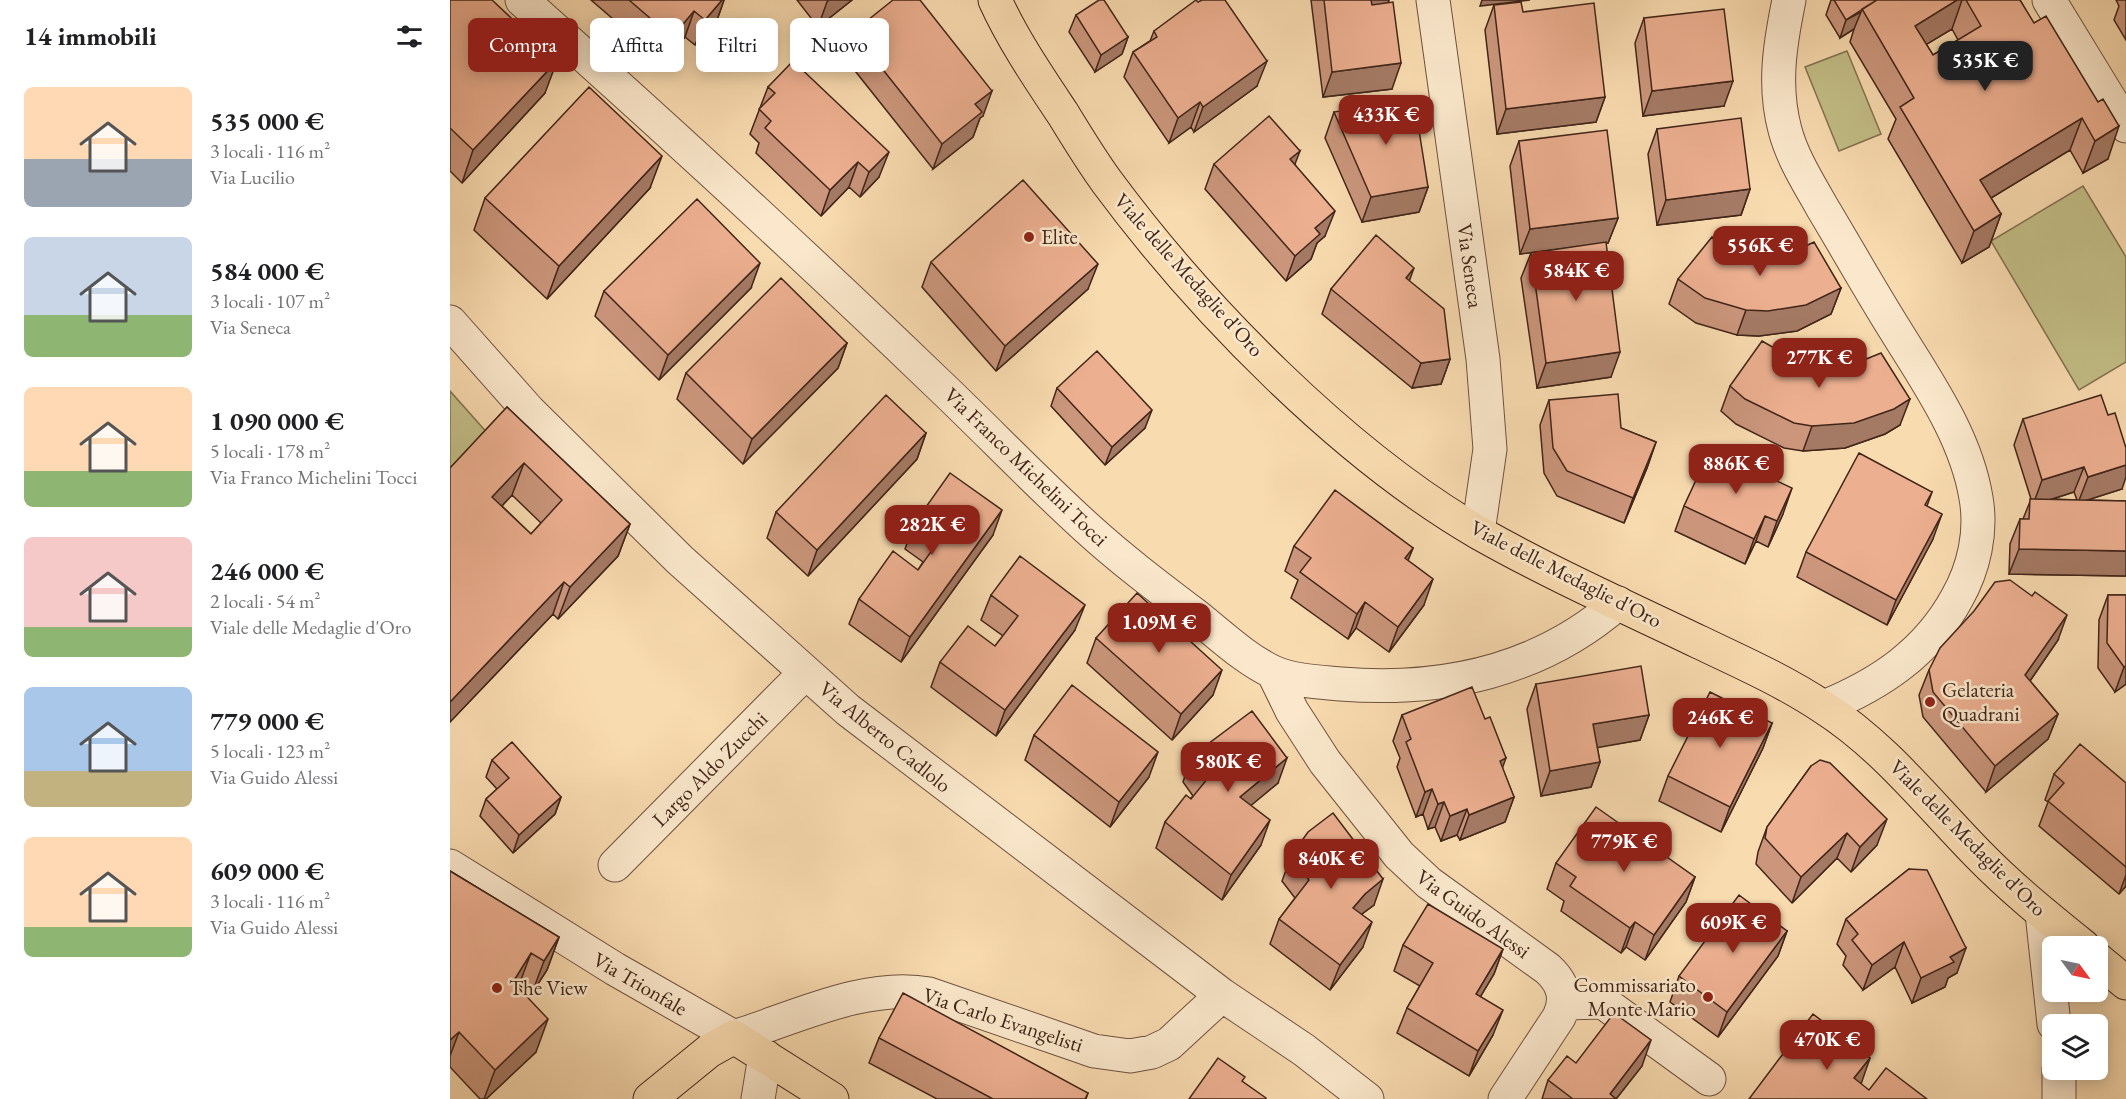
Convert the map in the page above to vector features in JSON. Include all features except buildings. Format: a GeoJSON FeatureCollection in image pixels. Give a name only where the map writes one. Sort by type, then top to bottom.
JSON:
{"type":"FeatureCollection","features":[{"type":"Feature","properties":{"kind":"main road","name":"Viale delle Medaglie d'Oro"},"geometry":{"type":"LineString","coordinates":[[993,2],[1039,78],[1106,180],[1217,312],[1332,424],[1395,474],[1478,532],[1618,603],[1756,669],[1824,707],[1881,752],[1979,855],[2071,936]]}},
{"type":"Feature","properties":{"kind":"main road"},"geometry":{"type":"LineString","coordinates":[[2108,968],[2126,983]]}},
{"type":"Feature","properties":{"kind":"main road","name":"Via Trionfale"},"geometry":{"type":"LineString","coordinates":[[734,1037],[765,1056],[802,1090],[832,1099]]}},
{"type":"Feature","properties":{"kind":"main road"},"geometry":{"type":"LineString","coordinates":[[650,1099],[710,1051],[734,1037]]}},
{"type":"Feature","properties":{"kind":"street","name":"Via Franco Michelini Tocci"},"geometry":{"type":"LineString","coordinates":[[522,0],[681,143],[933,379],[1088,530],[1146,578],[1273,672],[1322,682],[1366,686],[1427,684],[1467,678],[1519,663],[1551,649],[1579,633],[1618,603]]}},
{"type":"Feature","properties":{"kind":"street","name":"Via Seneca"},"geometry":{"type":"LineString","coordinates":[[1432,0],[1484,371],[1490,449],[1478,532]]}},
{"type":"Feature","properties":{"kind":"street"},"geometry":{"type":"LineString","coordinates":[[1789,0],[1779,56],[1778,83],[1785,132],[1803,172],[1926,379],[1955,434],[1973,484],[1977,518],[1975,546],[1969,573],[1954,605],[1933,635],[1907,662],[1882,679],[1824,707]]}},
{"type":"Feature","properties":{"kind":"street"},"geometry":{"type":"LineString","coordinates":[[2049,0],[2126,126]]}},
{"type":"Feature","properties":{"kind":"street","name":"Via Alberto Cadlolo"},"geometry":{"type":"LineString","coordinates":[[450,321],[538,420],[680,560],[806,673],[896,749],[1222,995],[1304,1050],[1367,1099]]}},
{"type":"Feature","properties":{"kind":"street","name":"Via Guido Alessi"},"geometry":{"type":"LineString","coordinates":[[1273,672],[1292,711],[1324,762],[1399,855],[1429,883],[1548,969],[1559,982],[1564,1003]]}},
{"type":"Feature","properties":{"kind":"street","name":"Largo Aldo Zucchi"},"geometry":{"type":"LineString","coordinates":[[615,865],[806,673]]}},
{"type":"Feature","properties":{"kind":"street","name":"Via Trionfale"},"geometry":{"type":"LineString","coordinates":[[450,866],[615,969],[734,1037]]}},
{"type":"Feature","properties":{"kind":"street"},"geometry":{"type":"LineString","coordinates":[[2042,913],[2053,1014]]}},
{"type":"Feature","properties":{"kind":"street","name":"Via Carlo Evangelisti"},"geometry":{"type":"LineString","coordinates":[[734,1037],[832,1004],[880,992],[909,990],[929,994],[1095,1051],[1141,1055],[1169,1044],[1222,995]]}},
{"type":"Feature","properties":{"kind":"street"},"geometry":{"type":"LineString","coordinates":[[1505,1099],[1559,1017],[1564,1003],[1603,1002],[1709,1079]]}},
{"type":"Feature","properties":{"kind":"street"},"geometry":{"type":"LineString","coordinates":[[758,1099],[765,1056]]}},
{"type":"Feature","properties":{"kind":"street"},"geometry":{"type":"LineString","coordinates":[[2059,1080],[2059,1099]]}},
{"type":"Feature","properties":{"kind":"shaded area"},"geometry":{"type":"Polygon","coordinates":[[[1847,51],[1881,134],[1839,151],[1805,67],[1847,51]]]}},
{"type":"Feature","properties":{"kind":"shaded area"},"geometry":{"type":"Polygon","coordinates":[[[2083,186],[2126,257],[2126,362],[2079,390],[1991,241],[2083,186]]]}},
{"type":"Feature","properties":{"kind":"shaded area"},"geometry":{"type":"Polygon","coordinates":[[[450,391],[490,436],[450,477],[450,391]]]}},
{"type":"Feature","properties":{"kind":"place","name":"Elite"},"geometry":{"type":"Point","coordinates":[1029,237]}},
{"type":"Feature","properties":{"kind":"place","name":"Gelateria Quadrani"},"geometry":{"type":"Point","coordinates":[1930,702]}},
{"type":"Feature","properties":{"kind":"place","name":"The View"},"geometry":{"type":"Point","coordinates":[497,988]}},
{"type":"Feature","properties":{"kind":"place","name":"Commissariato Monte Mario"},"geometry":{"type":"Point","coordinates":[1708,997]}}]}
